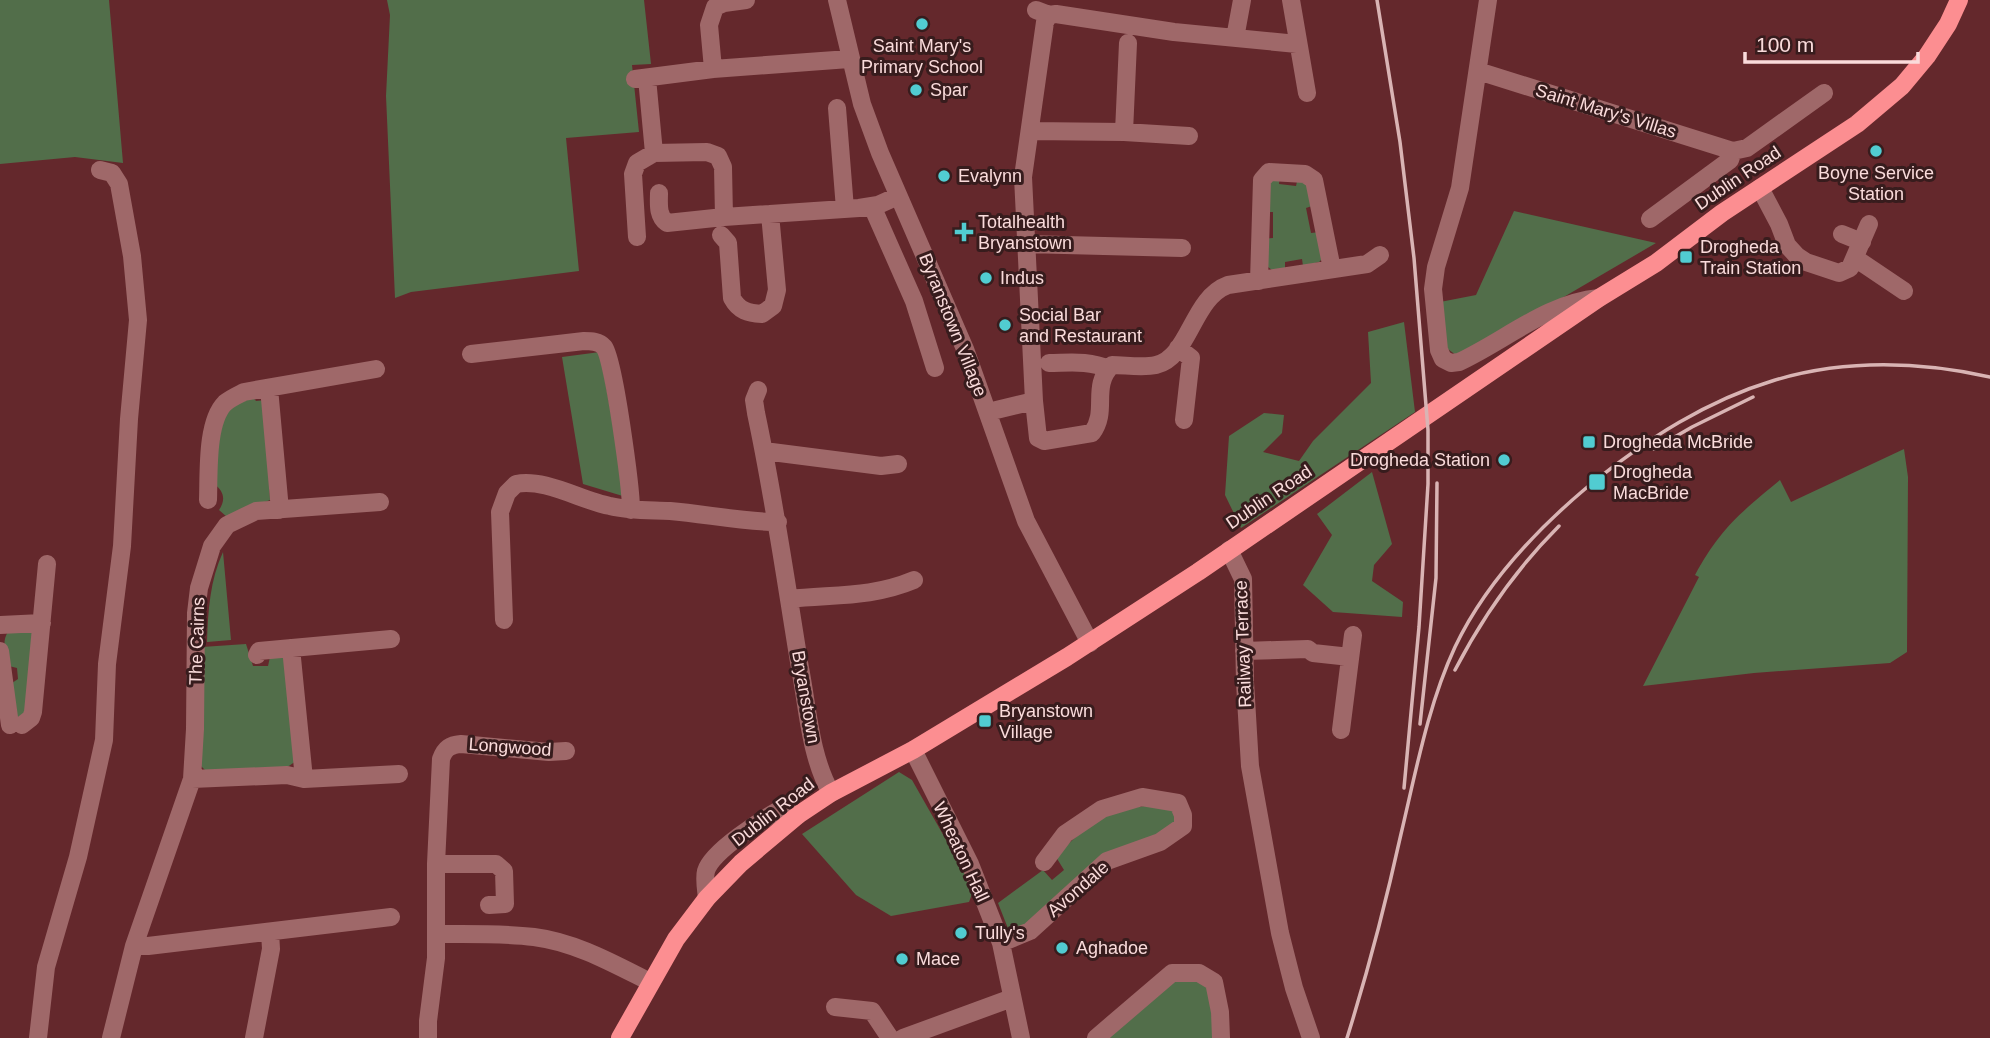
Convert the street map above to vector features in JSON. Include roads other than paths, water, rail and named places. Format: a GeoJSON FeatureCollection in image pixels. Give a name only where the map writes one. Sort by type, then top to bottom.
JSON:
{"type":"FeatureCollection","features":[{"type":"Feature","properties":{"kind":"main road","name":"Dublin Road"},"geometry":{"type":"LineString","coordinates":[[620,1038],[676,939],[707,898],[741,863],[798,815],[831,793],[913,750],[1090,643],[1599,298],[1656,263],[1722,213],[1857,124],[1902,86],[1927,56],[1948,24],[1959,0]]}},
{"type":"Feature","properties":{"kind":"street"},"geometry":{"type":"LineString","coordinates":[[713,69],[709,25],[715,7],[746,0]]}},
{"type":"Feature","properties":{"kind":"street","name":"Byranstown Village"},"geometry":{"type":"LineString","coordinates":[[837,0],[849,59],[862,104],[898,196],[965,349],[1026,521],[1090,643]]}},
{"type":"Feature","properties":{"kind":"street"},"geometry":{"type":"LineString","coordinates":[[1236,38],[1242,0]]}},
{"type":"Feature","properties":{"kind":"street"},"geometry":{"type":"LineString","coordinates":[[1291,0],[1307,93]]}},
{"type":"Feature","properties":{"kind":"street"},"geometry":{"type":"LineString","coordinates":[[1488,0],[1460,188],[1436,267],[1433,289],[1439,351],[1443,359],[1451,363],[1460,362],[1558,308],[1581,300],[1599,298]]}},
{"type":"Feature","properties":{"kind":"street"},"geometry":{"type":"LineString","coordinates":[[1297,44],[1174,32],[1042,13],[1045,22],[1023,177],[1038,438],[1044,441],[1092,433],[1100,413],[1099,388],[1102,375],[1112,365],[1156,365],[1168,359],[1216,289],[1367,264],[1380,255]]}},
{"type":"Feature","properties":{"kind":"street"},"geometry":{"type":"LineString","coordinates":[[1124,132],[1128,43]]}},
{"type":"Feature","properties":{"kind":"street"},"geometry":{"type":"LineString","coordinates":[[654,153],[641,78],[713,69],[849,59]]}},
{"type":"Feature","properties":{"kind":"street","name":"Saint Mary's Villas"},"geometry":{"type":"LineString","coordinates":[[1478,71],[1733,151]]}},
{"type":"Feature","properties":{"kind":"street"},"geometry":{"type":"LineString","coordinates":[[1650,219],[1730,160],[1733,151],[1747,148],[1824,93]]}},
{"type":"Feature","properties":{"kind":"street"},"geometry":{"type":"LineString","coordinates":[[837,108],[845,209]]}},
{"type":"Feature","properties":{"kind":"street"},"geometry":{"type":"LineString","coordinates":[[1030,131],[1189,136]]}},
{"type":"Feature","properties":{"kind":"street"},"geometry":{"type":"LineString","coordinates":[[637,237],[633,173],[636,163],[654,153],[707,152],[718,156],[723,167],[724,217]]}},
{"type":"Feature","properties":{"kind":"street"},"geometry":{"type":"LineString","coordinates":[[38,1038],[46,967],[78,857],[104,740],[107,664],[122,546],[129,419],[138,333],[136,287],[119,184],[112,173],[100,170]]}},
{"type":"Feature","properties":{"kind":"street"},"geometry":{"type":"LineString","coordinates":[[1259,281],[1262,180],[1269,172],[1305,174],[1314,180],[1332,269]]}},
{"type":"Feature","properties":{"kind":"street"},"geometry":{"type":"LineString","coordinates":[[1760,188],[1787,244],[1806,262],[1839,273],[1850,268],[1869,224]]}},
{"type":"Feature","properties":{"kind":"street"},"geometry":{"type":"LineString","coordinates":[[659,193],[660,212],[667,223],[872,206],[898,196]]}},
{"type":"Feature","properties":{"kind":"street"},"geometry":{"type":"LineString","coordinates":[[872,206],[914,301],[935,368]]}},
{"type":"Feature","properties":{"kind":"street"},"geometry":{"type":"LineString","coordinates":[[721,235],[728,243],[732,298],[744,312],[762,314],[773,306],[776,290],[770,214]]}},
{"type":"Feature","properties":{"kind":"street"},"geometry":{"type":"LineString","coordinates":[[1842,234],[1904,291]]}},
{"type":"Feature","properties":{"kind":"street"},"geometry":{"type":"LineString","coordinates":[[1026,244],[1182,248]]}},
{"type":"Feature","properties":{"kind":"street"},"geometry":{"type":"LineString","coordinates":[[471,354],[584,341],[602,345],[607,352],[614,387],[631,489],[631,510]]}},
{"type":"Feature","properties":{"kind":"street"},"geometry":{"type":"LineString","coordinates":[[1178,348],[1191,358],[1184,420]]}},
{"type":"Feature","properties":{"kind":"street"},"geometry":{"type":"LineString","coordinates":[[1049,363],[1080,362],[1108,369]]}},
{"type":"Feature","properties":{"kind":"street"},"geometry":{"type":"LineString","coordinates":[[208,499],[212,436],[220,409],[226,402],[244,392],[376,369]]}},
{"type":"Feature","properties":{"kind":"street"},"geometry":{"type":"LineString","coordinates":[[269,387],[280,510]]}},
{"type":"Feature","properties":{"kind":"street"},"geometry":{"type":"LineString","coordinates":[[758,390],[754,400],[778,522],[789,599],[858,596],[891,590],[914,580]]}},
{"type":"Feature","properties":{"kind":"street"},"geometry":{"type":"LineString","coordinates":[[988,412],[1034,401]]}},
{"type":"Feature","properties":{"kind":"street"},"geometry":{"type":"LineString","coordinates":[[764,451],[881,466],[898,464]]}},
{"type":"Feature","properties":{"kind":"street"},"geometry":{"type":"LineString","coordinates":[[504,620],[500,512],[504,498],[511,488],[522,483],[533,483],[607,506],[631,510],[778,522]]}},
{"type":"Feature","properties":{"kind":"street","name":"The Cairns"},"geometry":{"type":"LineString","coordinates":[[111,1038],[134,946],[192,779],[196,613],[207,557],[220,533],[235,519],[256,511],[380,502]]}},
{"type":"Feature","properties":{"kind":"street","name":"Railway Terrace"},"geometry":{"type":"LineString","coordinates":[[1229,550],[1243,579],[1247,742],[1280,933],[1294,989],[1311,1038]]}},
{"type":"Feature","properties":{"kind":"street"},"geometry":{"type":"LineString","coordinates":[[0,651],[16,725],[31,718],[33,712],[47,565]]}},
{"type":"Feature","properties":{"kind":"street","name":"Bryanstown"},"geometry":{"type":"LineString","coordinates":[[789,599],[819,770],[831,793]]}},
{"type":"Feature","properties":{"kind":"street"},"geometry":{"type":"LineString","coordinates":[[0,625],[42,623]]}},
{"type":"Feature","properties":{"kind":"street"},"geometry":{"type":"LineString","coordinates":[[1341,730],[1353,635]]}},
{"type":"Feature","properties":{"kind":"street"},"geometry":{"type":"LineString","coordinates":[[257,655],[259,651],[391,639]]}},
{"type":"Feature","properties":{"kind":"street"},"geometry":{"type":"LineString","coordinates":[[291,648],[304,779]]}},
{"type":"Feature","properties":{"kind":"street"},"geometry":{"type":"LineString","coordinates":[[1244,652],[1308,649],[1313,653],[1350,657]]}},
{"type":"Feature","properties":{"kind":"street","name":"Longwood"},"geometry":{"type":"LineString","coordinates":[[428,1038],[437,934],[436,864],[441,759],[444,750],[449,746],[461,744],[566,751]]}},
{"type":"Feature","properties":{"kind":"street","name":"Wheaton Hall"},"geometry":{"type":"LineString","coordinates":[[913,750],[970,864],[1001,943],[1021,1038]]}},
{"type":"Feature","properties":{"kind":"street"},"geometry":{"type":"LineString","coordinates":[[192,779],[287,775],[304,779],[399,774]]}},
{"type":"Feature","properties":{"kind":"street","name":"Avondale"},"geometry":{"type":"LineString","coordinates":[[1001,943],[1030,931],[1107,861],[1160,842],[1183,826],[1183,815],[1178,803],[1142,797],[1102,809],[1065,834],[1044,862]]}},
{"type":"Feature","properties":{"kind":"street"},"geometry":{"type":"LineString","coordinates":[[436,864],[496,864],[504,871],[505,904],[489,905]]}},
{"type":"Feature","properties":{"kind":"street"},"geometry":{"type":"LineString","coordinates":[[134,946],[391,917]]}},
{"type":"Feature","properties":{"kind":"street"},"geometry":{"type":"LineString","coordinates":[[254,1038],[271,948],[270,932]]}},
{"type":"Feature","properties":{"kind":"street"},"geometry":{"type":"LineString","coordinates":[[437,934],[537,937],[592,953],[650,982]]}},
{"type":"Feature","properties":{"kind":"street"},"geometry":{"type":"LineString","coordinates":[[1096,1038],[1172,973],[1199,973],[1214,982],[1222,1038]]}},
{"type":"Feature","properties":{"kind":"street"},"geometry":{"type":"LineString","coordinates":[[903,1038],[1012,998]]}},
{"type":"Feature","properties":{"kind":"street"},"geometry":{"type":"LineString","coordinates":[[835,1007],[872,1011],[890,1038]]}},
{"type":"Feature","properties":{"kind":"railway"},"geometry":{"type":"LineString","coordinates":[[1377,0],[1400,142],[1414,258],[1428,430],[1428,484],[1419,627],[1404,788]]}},
{"type":"Feature","properties":{"kind":"railway"},"geometry":{"type":"LineString","coordinates":[[1347,1038],[1383,911],[1437,692],[1455,647],[1481,602],[1512,561],[1547,523],[1632,453],[1679,423],[1726,398],[1774,380],[1823,369],[1875,365],[1931,367],[1990,377]]}},
{"type":"Feature","properties":{"kind":"railway"},"geometry":{"type":"LineString","coordinates":[[1654,449],[1753,397]]}},
{"type":"Feature","properties":{"kind":"railway"},"geometry":{"type":"LineString","coordinates":[[1420,724],[1436,578],[1437,483]]}},
{"type":"Feature","properties":{"kind":"railway"},"geometry":{"type":"LineString","coordinates":[[1455,670],[1501,594],[1559,526]]}},
{"type":"Feature","properties":{"kind":"place","name":"Saint Mary's Primary School"},"geometry":{"type":"Point","coordinates":[922,24]}},
{"type":"Feature","properties":{"kind":"place","name":"Spar"},"geometry":{"type":"Point","coordinates":[916,90]}},
{"type":"Feature","properties":{"kind":"place","name":"Boyne Service Station"},"geometry":{"type":"Point","coordinates":[1876,151]}},
{"type":"Feature","properties":{"kind":"place","name":"Evalynn"},"geometry":{"type":"Point","coordinates":[944,176]}},
{"type":"Feature","properties":{"kind":"place","name":"Totalhealth Bryanstown"},"geometry":{"type":"Point","coordinates":[964,232]}},
{"type":"Feature","properties":{"kind":"place","name":"Drogheda Train Station"},"geometry":{"type":"Point","coordinates":[1686,257]}},
{"type":"Feature","properties":{"kind":"place","name":"Indus"},"geometry":{"type":"Point","coordinates":[986,278]}},
{"type":"Feature","properties":{"kind":"place","name":"Social Bar and Restaurant"},"geometry":{"type":"Point","coordinates":[1005,325]}},
{"type":"Feature","properties":{"kind":"place","name":"Drogheda McBride"},"geometry":{"type":"Point","coordinates":[1589,442]}},
{"type":"Feature","properties":{"kind":"place","name":"Drogheda Station"},"geometry":{"type":"Point","coordinates":[1504,460]}},
{"type":"Feature","properties":{"kind":"place","name":"Drogheda MacBride"},"geometry":{"type":"Point","coordinates":[1597,482]}},
{"type":"Feature","properties":{"kind":"place","name":"Bryanstown Village"},"geometry":{"type":"Point","coordinates":[985,721]}},
{"type":"Feature","properties":{"kind":"place","name":"Tully's"},"geometry":{"type":"Point","coordinates":[961,933]}},
{"type":"Feature","properties":{"kind":"place","name":"Aghadoe"},"geometry":{"type":"Point","coordinates":[1062,948]}},
{"type":"Feature","properties":{"kind":"place","name":"Mace"},"geometry":{"type":"Point","coordinates":[902,959]}}]}
